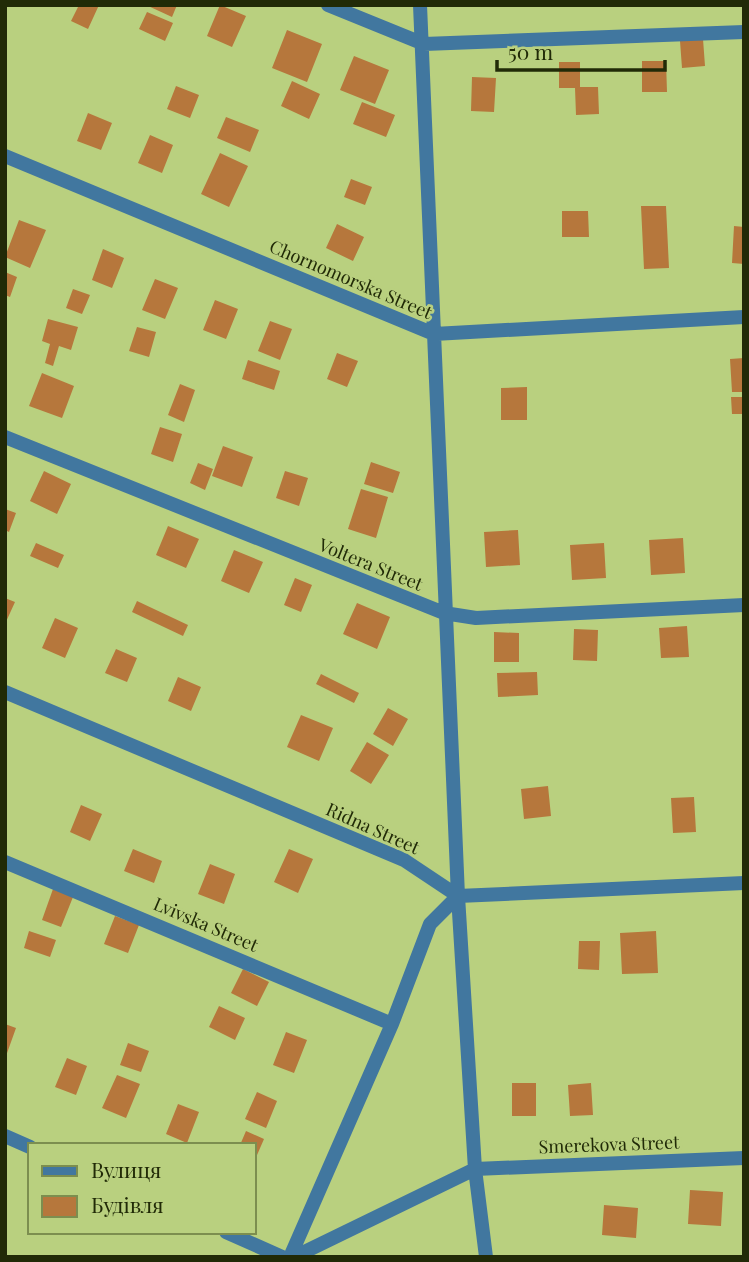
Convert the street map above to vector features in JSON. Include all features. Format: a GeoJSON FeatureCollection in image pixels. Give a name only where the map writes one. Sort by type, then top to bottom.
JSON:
{"type":"FeatureCollection","features":[{"type":"Feature","properties":{"kind":"street"},"geometry":{"type":"LineString","coordinates":[[328,5],[424,44],[744,32]]}},
{"type":"Feature","properties":{"kind":"street"},"geometry":{"type":"LineString","coordinates":[[420,5],[424,44],[444,613],[458,896],[475,1169],[486,1257]]}},
{"type":"Feature","properties":{"kind":"street","name":"Chornomorska Street"},"geometry":{"type":"LineString","coordinates":[[5,156],[434,334],[744,317]]}},
{"type":"Feature","properties":{"kind":"street","name":"Voltera Street"},"geometry":{"type":"LineString","coordinates":[[5,437],[444,613],[476,618],[744,605]]}},
{"type":"Feature","properties":{"kind":"street","name":"Ridna Street"},"geometry":{"type":"LineString","coordinates":[[5,692],[404,860],[458,896]]}},
{"type":"Feature","properties":{"kind":"street","name":"Lvivska Street"},"geometry":{"type":"LineString","coordinates":[[5,862],[392,1024]]}},
{"type":"Feature","properties":{"kind":"street"},"geometry":{"type":"LineString","coordinates":[[292,1257],[392,1024],[430,924],[458,896],[744,883]]}},
{"type":"Feature","properties":{"kind":"street"},"geometry":{"type":"LineString","coordinates":[[5,1136],[28,1146]]}},
{"type":"Feature","properties":{"kind":"street","name":"Smerekova Street"},"geometry":{"type":"LineString","coordinates":[[475,1169],[744,1158]]}},
{"type":"Feature","properties":{"kind":"street"},"geometry":{"type":"LineString","coordinates":[[292,1257],[475,1169]]}},
{"type":"Feature","properties":{"kind":"street"},"geometry":{"type":"LineString","coordinates":[[230,1234],[282,1257]]}},
{"type":"Feature","properties":{"kind":"building"},"geometry":{"type":"Polygon","coordinates":[[[79,5],[99,5],[88,29],[71,21],[79,5]]]}},
{"type":"Feature","properties":{"kind":"building"},"geometry":{"type":"Polygon","coordinates":[[[146,5],[177,5],[172,17],[146,5]]]}},
{"type":"Feature","properties":{"kind":"building"},"geometry":{"type":"Polygon","coordinates":[[[220,5],[246,16],[232,47],[207,36],[220,5]]]}},
{"type":"Feature","properties":{"kind":"building"},"geometry":{"type":"Polygon","coordinates":[[[147,12],[173,23],[165,41],[139,29],[147,12]]]}},
{"type":"Feature","properties":{"kind":"building"},"geometry":{"type":"Polygon","coordinates":[[[287,30],[322,44],[307,82],[272,68],[287,30]]]}},
{"type":"Feature","properties":{"kind":"building"},"geometry":{"type":"Polygon","coordinates":[[[703,39],[705,66],[682,68],[680,41],[703,39]]]}},
{"type":"Feature","properties":{"kind":"building"},"geometry":{"type":"Polygon","coordinates":[[[354,56],[389,70],[375,104],[340,90],[354,56]]]}},
{"type":"Feature","properties":{"kind":"building"},"geometry":{"type":"Polygon","coordinates":[[[642,61],[666,61],[667,92],[642,92],[642,61]]]}},
{"type":"Feature","properties":{"kind":"building"},"geometry":{"type":"Polygon","coordinates":[[[559,62],[580,62],[580,87],[598,87],[599,114],[576,115],[575,88],[559,88],[559,62]]]}},
{"type":"Feature","properties":{"kind":"building"},"geometry":{"type":"Polygon","coordinates":[[[472,77],[496,78],[494,112],[471,111],[472,77]]]}},
{"type":"Feature","properties":{"kind":"building"},"geometry":{"type":"Polygon","coordinates":[[[292,81],[320,94],[309,119],[281,106],[292,81]]]}},
{"type":"Feature","properties":{"kind":"building"},"geometry":{"type":"Polygon","coordinates":[[[176,86],[199,95],[190,118],[167,109],[176,86]]]}},
{"type":"Feature","properties":{"kind":"building"},"geometry":{"type":"Polygon","coordinates":[[[362,102],[395,115],[386,137],[353,124],[362,102]]]}},
{"type":"Feature","properties":{"kind":"building"},"geometry":{"type":"Polygon","coordinates":[[[88,113],[112,123],[101,150],[77,141],[88,113]]]}},
{"type":"Feature","properties":{"kind":"building"},"geometry":{"type":"Polygon","coordinates":[[[226,117],[259,130],[250,152],[217,138],[226,117]]]}},
{"type":"Feature","properties":{"kind":"building"},"geometry":{"type":"Polygon","coordinates":[[[150,135],[173,145],[162,173],[138,163],[150,135]]]}},
{"type":"Feature","properties":{"kind":"building"},"geometry":{"type":"Polygon","coordinates":[[[220,153],[248,166],[229,207],[201,194],[220,153]]]}},
{"type":"Feature","properties":{"kind":"building"},"geometry":{"type":"Polygon","coordinates":[[[351,179],[372,187],[365,205],[344,197],[351,179]]]}},
{"type":"Feature","properties":{"kind":"building"},"geometry":{"type":"Polygon","coordinates":[[[641,206],[666,206],[669,268],[644,269],[641,206]]]}},
{"type":"Feature","properties":{"kind":"building"},"geometry":{"type":"Polygon","coordinates":[[[562,211],[588,211],[589,237],[562,237],[562,211]]]}},
{"type":"Feature","properties":{"kind":"building"},"geometry":{"type":"Polygon","coordinates":[[[19,220],[46,230],[30,268],[5,257],[19,220]]]}},
{"type":"Feature","properties":{"kind":"building"},"geometry":{"type":"Polygon","coordinates":[[[337,224],[364,237],[353,261],[326,248],[337,224]]]}},
{"type":"Feature","properties":{"kind":"building"},"geometry":{"type":"Polygon","coordinates":[[[734,226],[744,227],[744,264],[732,263],[734,226]]]}},
{"type":"Feature","properties":{"kind":"building"},"geometry":{"type":"Polygon","coordinates":[[[103,249],[124,258],[112,288],[92,280],[103,249]]]}},
{"type":"Feature","properties":{"kind":"building"},"geometry":{"type":"Polygon","coordinates":[[[5,272],[17,277],[10,297],[5,295],[5,272]]]}},
{"type":"Feature","properties":{"kind":"building"},"geometry":{"type":"Polygon","coordinates":[[[155,279],[178,288],[165,319],[142,310],[155,279]]]}},
{"type":"Feature","properties":{"kind":"building"},"geometry":{"type":"Polygon","coordinates":[[[73,289],[90,295],[82,314],[66,308],[73,289]]]}},
{"type":"Feature","properties":{"kind":"building"},"geometry":{"type":"Polygon","coordinates":[[[215,300],[238,309],[226,339],[203,330],[215,300]]]}},
{"type":"Feature","properties":{"kind":"building"},"geometry":{"type":"Polygon","coordinates":[[[48,319],[78,327],[71,350],[59,346],[53,366],[45,363],[50,344],[42,341],[48,319]]]}},
{"type":"Feature","properties":{"kind":"building"},"geometry":{"type":"Polygon","coordinates":[[[270,321],[292,329],[280,360],[258,351],[270,321]]]}},
{"type":"Feature","properties":{"kind":"building"},"geometry":{"type":"Polygon","coordinates":[[[137,327],[156,332],[149,357],[129,351],[137,327]]]}},
{"type":"Feature","properties":{"kind":"building"},"geometry":{"type":"Polygon","coordinates":[[[337,353],[358,361],[347,387],[327,379],[337,353]]]}},
{"type":"Feature","properties":{"kind":"building"},"geometry":{"type":"Polygon","coordinates":[[[744,358],[744,392],[732,392],[730,359],[744,358]]]}},
{"type":"Feature","properties":{"kind":"building"},"geometry":{"type":"Polygon","coordinates":[[[248,360],[280,371],[274,390],[242,379],[248,360]]]}},
{"type":"Feature","properties":{"kind":"building"},"geometry":{"type":"Polygon","coordinates":[[[42,373],[74,386],[62,418],[29,406],[42,373]]]}},
{"type":"Feature","properties":{"kind":"building"},"geometry":{"type":"Polygon","coordinates":[[[180,384],[195,390],[184,422],[168,415],[180,384]]]}},
{"type":"Feature","properties":{"kind":"building"},"geometry":{"type":"Polygon","coordinates":[[[527,387],[527,420],[501,420],[501,388],[527,387]]]}},
{"type":"Feature","properties":{"kind":"building"},"geometry":{"type":"Polygon","coordinates":[[[731,397],[744,397],[744,414],[732,414],[731,397]]]}},
{"type":"Feature","properties":{"kind":"building"},"geometry":{"type":"Polygon","coordinates":[[[160,427],[182,434],[173,462],[151,454],[160,427]]]}},
{"type":"Feature","properties":{"kind":"building"},"geometry":{"type":"Polygon","coordinates":[[[223,446],[253,457],[242,487],[212,476],[223,446]]]}},
{"type":"Feature","properties":{"kind":"building"},"geometry":{"type":"Polygon","coordinates":[[[371,462],[400,472],[393,493],[364,484],[371,462]]]}},
{"type":"Feature","properties":{"kind":"building"},"geometry":{"type":"Polygon","coordinates":[[[198,463],[213,469],[205,490],[190,483],[198,463]]]}},
{"type":"Feature","properties":{"kind":"building"},"geometry":{"type":"Polygon","coordinates":[[[44,471],[71,484],[57,514],[30,501],[44,471]]]}},
{"type":"Feature","properties":{"kind":"building"},"geometry":{"type":"Polygon","coordinates":[[[285,471],[308,478],[299,506],[276,498],[285,471]]]}},
{"type":"Feature","properties":{"kind":"building"},"geometry":{"type":"Polygon","coordinates":[[[361,489],[388,497],[376,538],[348,529],[361,489]]]}},
{"type":"Feature","properties":{"kind":"building"},"geometry":{"type":"Polygon","coordinates":[[[5,509],[16,513],[9,532],[5,530],[5,509]]]}},
{"type":"Feature","properties":{"kind":"building"},"geometry":{"type":"Polygon","coordinates":[[[168,526],[199,539],[186,568],[156,555],[168,526]]]}},
{"type":"Feature","properties":{"kind":"building"},"geometry":{"type":"Polygon","coordinates":[[[518,530],[520,565],[486,567],[484,532],[518,530]]]}},
{"type":"Feature","properties":{"kind":"building"},"geometry":{"type":"Polygon","coordinates":[[[683,538],[685,573],[651,575],[649,540],[683,538]]]}},
{"type":"Feature","properties":{"kind":"building"},"geometry":{"type":"Polygon","coordinates":[[[36,543],[64,555],[58,568],[30,556],[36,543]]]}},
{"type":"Feature","properties":{"kind":"building"},"geometry":{"type":"Polygon","coordinates":[[[604,543],[606,578],[572,580],[570,545],[604,543]]]}},
{"type":"Feature","properties":{"kind":"building"},"geometry":{"type":"Polygon","coordinates":[[[234,550],[263,562],[249,593],[221,581],[234,550]]]}},
{"type":"Feature","properties":{"kind":"building"},"geometry":{"type":"Polygon","coordinates":[[[295,578],[312,585],[301,612],[284,605],[295,578]]]}},
{"type":"Feature","properties":{"kind":"building"},"geometry":{"type":"Polygon","coordinates":[[[5,598],[15,602],[5,624],[5,598]]]}},
{"type":"Feature","properties":{"kind":"building"},"geometry":{"type":"Polygon","coordinates":[[[137,601],[188,625],[183,636],[132,612],[137,601]]]}},
{"type":"Feature","properties":{"kind":"building"},"geometry":{"type":"Polygon","coordinates":[[[357,603],[390,617],[377,649],[343,634],[357,603]]]}},
{"type":"Feature","properties":{"kind":"building"},"geometry":{"type":"Polygon","coordinates":[[[55,618],[78,628],[65,658],[42,648],[55,618]]]}},
{"type":"Feature","properties":{"kind":"building"},"geometry":{"type":"Polygon","coordinates":[[[687,626],[689,657],[661,658],[659,628],[687,626]]]}},
{"type":"Feature","properties":{"kind":"building"},"geometry":{"type":"Polygon","coordinates":[[[574,629],[598,630],[597,661],[573,660],[574,629]]]}},
{"type":"Feature","properties":{"kind":"building"},"geometry":{"type":"Polygon","coordinates":[[[494,632],[519,633],[519,662],[494,662],[494,632]]]}},
{"type":"Feature","properties":{"kind":"building"},"geometry":{"type":"Polygon","coordinates":[[[116,649],[137,658],[127,682],[105,673],[116,649]]]}},
{"type":"Feature","properties":{"kind":"building"},"geometry":{"type":"Polygon","coordinates":[[[537,672],[538,695],[498,697],[497,673],[537,672]]]}},
{"type":"Feature","properties":{"kind":"building"},"geometry":{"type":"Polygon","coordinates":[[[321,674],[359,693],[354,703],[316,684],[321,674]]]}},
{"type":"Feature","properties":{"kind":"building"},"geometry":{"type":"Polygon","coordinates":[[[178,677],[201,687],[191,711],[168,701],[178,677]]]}},
{"type":"Feature","properties":{"kind":"building"},"geometry":{"type":"Polygon","coordinates":[[[388,708],[408,719],[393,746],[373,734],[388,708]]]}},
{"type":"Feature","properties":{"kind":"building"},"geometry":{"type":"Polygon","coordinates":[[[301,715],[333,728],[319,761],[287,747],[301,715]]]}},
{"type":"Feature","properties":{"kind":"building"},"geometry":{"type":"Polygon","coordinates":[[[367,742],[389,755],[371,784],[350,771],[367,742]]]}},
{"type":"Feature","properties":{"kind":"building"},"geometry":{"type":"Polygon","coordinates":[[[548,786],[551,816],[524,819],[521,789],[548,786]]]}},
{"type":"Feature","properties":{"kind":"building"},"geometry":{"type":"Polygon","coordinates":[[[694,797],[696,832],[673,833],[671,798],[694,797]]]}},
{"type":"Feature","properties":{"kind":"building"},"geometry":{"type":"Polygon","coordinates":[[[81,805],[102,814],[90,841],[70,832],[81,805]]]}},
{"type":"Feature","properties":{"kind":"building"},"geometry":{"type":"Polygon","coordinates":[[[133,849],[162,861],[154,883],[124,871],[133,849]]]}},
{"type":"Feature","properties":{"kind":"building"},"geometry":{"type":"Polygon","coordinates":[[[289,849],[313,859],[298,893],[274,882],[289,849]]]}},
{"type":"Feature","properties":{"kind":"building"},"geometry":{"type":"Polygon","coordinates":[[[210,864],[235,874],[224,904],[198,894],[210,864]]]}},
{"type":"Feature","properties":{"kind":"building"},"geometry":{"type":"Polygon","coordinates":[[[53,889],[73,897],[61,927],[42,920],[53,889]]]}},
{"type":"Feature","properties":{"kind":"building"},"geometry":{"type":"Polygon","coordinates":[[[115,916],[139,925],[128,953],[104,944],[115,916]]]}},
{"type":"Feature","properties":{"kind":"building"},"geometry":{"type":"Polygon","coordinates":[[[29,931],[56,940],[50,957],[24,948],[29,931]]]}},
{"type":"Feature","properties":{"kind":"building"},"geometry":{"type":"Polygon","coordinates":[[[656,931],[658,973],[622,974],[620,933],[656,931]]]}},
{"type":"Feature","properties":{"kind":"building"},"geometry":{"type":"Polygon","coordinates":[[[579,941],[600,941],[599,970],[578,969],[579,941]]]}},
{"type":"Feature","properties":{"kind":"building"},"geometry":{"type":"Polygon","coordinates":[[[243,969],[269,982],[257,1006],[231,993],[243,969]]]}},
{"type":"Feature","properties":{"kind":"building"},"geometry":{"type":"Polygon","coordinates":[[[219,1006],[245,1018],[235,1040],[209,1027],[219,1006]]]}},
{"type":"Feature","properties":{"kind":"building"},"geometry":{"type":"Polygon","coordinates":[[[5,1024],[16,1028],[6,1056],[5,1056],[5,1024]]]}},
{"type":"Feature","properties":{"kind":"building"},"geometry":{"type":"Polygon","coordinates":[[[286,1032],[307,1040],[294,1073],[273,1065],[286,1032]]]}},
{"type":"Feature","properties":{"kind":"building"},"geometry":{"type":"Polygon","coordinates":[[[128,1043],[149,1051],[141,1072],[120,1065],[128,1043]]]}},
{"type":"Feature","properties":{"kind":"building"},"geometry":{"type":"Polygon","coordinates":[[[67,1058],[87,1066],[76,1095],[55,1087],[67,1058]]]}},
{"type":"Feature","properties":{"kind":"building"},"geometry":{"type":"Polygon","coordinates":[[[117,1075],[140,1084],[126,1118],[102,1108],[117,1075]]]}},
{"type":"Feature","properties":{"kind":"building"},"geometry":{"type":"Polygon","coordinates":[[[512,1083],[536,1083],[536,1116],[512,1116],[512,1083]]]}},
{"type":"Feature","properties":{"kind":"building"},"geometry":{"type":"Polygon","coordinates":[[[591,1083],[593,1115],[570,1116],[568,1085],[591,1083]]]}},
{"type":"Feature","properties":{"kind":"building"},"geometry":{"type":"Polygon","coordinates":[[[257,1092],[277,1101],[266,1128],[245,1119],[257,1092]]]}},
{"type":"Feature","properties":{"kind":"building"},"geometry":{"type":"Polygon","coordinates":[[[178,1104],[199,1112],[187,1143],[166,1134],[178,1104]]]}},
{"type":"Feature","properties":{"kind":"building"},"geometry":{"type":"Polygon","coordinates":[[[246,1131],[264,1139],[256,1157],[256,1143],[241,1143],[246,1131]]]}},
{"type":"Feature","properties":{"kind":"building"},"geometry":{"type":"Polygon","coordinates":[[[690,1190],[723,1192],[721,1226],[688,1224],[690,1190]]]}},
{"type":"Feature","properties":{"kind":"building"},"geometry":{"type":"Polygon","coordinates":[[[604,1205],[638,1208],[636,1238],[602,1235],[604,1205]]]}}]}
